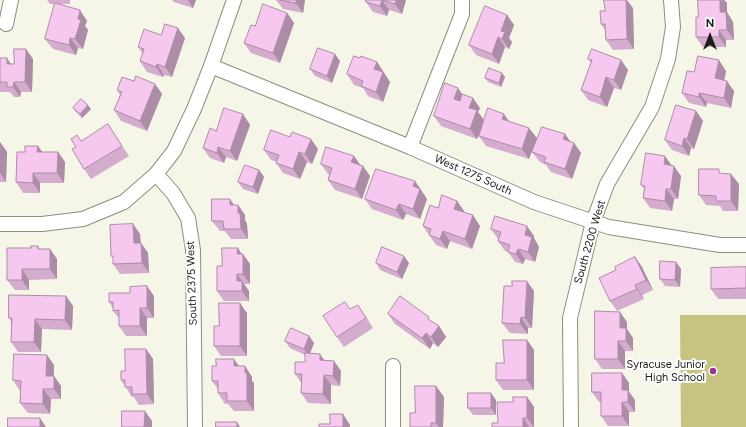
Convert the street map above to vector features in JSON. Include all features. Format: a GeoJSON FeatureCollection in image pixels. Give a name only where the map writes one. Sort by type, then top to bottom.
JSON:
{"type":"FeatureCollection","features":[{"type":"Feature","properties":{"kind":"street"},"geometry":{"type":"LineString","coordinates":[[6,24],[11,0]]}},
{"type":"Feature","properties":{"kind":"street"},"geometry":{"type":"LineString","coordinates":[[0,224],[42,224],[83,219],[124,202],[156,174],[174,151],[194,109],[234,0]]}},
{"type":"Feature","properties":{"kind":"street"},"geometry":{"type":"LineString","coordinates":[[410,147],[462,14],[462,0]]}},
{"type":"Feature","properties":{"kind":"street","name":"South 2200 West"},"geometry":{"type":"LineString","coordinates":[[571,427],[570,318],[593,222],[607,184],[652,107],[668,59],[673,27],[671,0]]}},
{"type":"Feature","properties":{"kind":"street","name":"West 1275 South"},"geometry":{"type":"LineString","coordinates":[[211,66],[410,147],[534,202],[593,222],[609,227],[712,244],[746,245]]}},
{"type":"Feature","properties":{"kind":"street","name":"South 2375 West"},"geometry":{"type":"LineString","coordinates":[[156,174],[173,193],[188,218],[192,244],[194,274],[195,427]]}},
{"type":"Feature","properties":{"kind":"street"},"geometry":{"type":"LineString","coordinates":[[393,366],[393,427]]}},
{"type":"Feature","properties":{"kind":"shaded area","name":"Syracuse Junior High School"},"geometry":{"type":"Polygon","coordinates":[[[680,315],[746,315],[746,427],[681,427],[680,315]]]}},
{"type":"Feature","properties":{"kind":"building"},"geometry":{"type":"Polygon","coordinates":[[[280,0],[296,0],[296,3],[280,0]]]}},
{"type":"Feature","properties":{"kind":"building"},"geometry":{"type":"Polygon","coordinates":[[[366,0],[382,0],[380,6],[366,2],[366,0]]]}},
{"type":"Feature","properties":{"kind":"building"},"geometry":{"type":"Polygon","coordinates":[[[382,0],[396,0],[395,4],[382,0]]]}},
{"type":"Feature","properties":{"kind":"building"},"geometry":{"type":"Polygon","coordinates":[[[604,0],[626,0],[627,39],[606,40],[605,24],[601,24],[600,11],[605,11],[604,0]]]}},
{"type":"Feature","properties":{"kind":"building"},"geometry":{"type":"Polygon","coordinates":[[[698,0],[720,0],[720,12],[726,12],[727,30],[719,30],[719,37],[696,37],[698,0]]]}},
{"type":"Feature","properties":{"kind":"building"},"geometry":{"type":"Polygon","coordinates":[[[55,3],[80,10],[78,19],[81,20],[75,39],[70,38],[69,45],[45,39],[55,3]]]}},
{"type":"Feature","properties":{"kind":"building"},"geometry":{"type":"Polygon","coordinates":[[[263,4],[287,13],[273,53],[244,43],[251,25],[255,26],[263,4]]]}},
{"type":"Feature","properties":{"kind":"building"},"geometry":{"type":"Polygon","coordinates":[[[485,6],[507,15],[501,31],[505,32],[502,39],[498,37],[492,54],[469,45],[485,6]]]}},
{"type":"Feature","properties":{"kind":"building"},"geometry":{"type":"Polygon","coordinates":[[[165,24],[178,28],[165,67],[157,64],[156,67],[140,61],[144,49],[138,47],[144,29],[161,35],[165,24]]]}},
{"type":"Feature","properties":{"kind":"building"},"geometry":{"type":"Polygon","coordinates":[[[318,48],[335,54],[327,76],[310,69],[318,48]]]}},
{"type":"Feature","properties":{"kind":"building"},"geometry":{"type":"Polygon","coordinates":[[[14,49],[26,49],[25,82],[14,82],[13,87],[7,87],[7,82],[0,82],[0,58],[7,58],[7,64],[14,64],[14,49]]]}},
{"type":"Feature","properties":{"kind":"building"},"geometry":{"type":"Polygon","coordinates":[[[592,49],[621,60],[614,80],[606,77],[600,97],[581,90],[592,60],[588,59],[592,49]]]}},
{"type":"Feature","properties":{"kind":"building"},"geometry":{"type":"Polygon","coordinates":[[[354,56],[360,58],[361,56],[377,62],[374,69],[383,72],[376,92],[361,86],[363,81],[347,74],[354,56]]]}},
{"type":"Feature","properties":{"kind":"building"},"geometry":{"type":"Polygon","coordinates":[[[698,56],[719,60],[715,78],[727,81],[724,98],[699,93],[699,97],[682,93],[687,71],[694,72],[698,56]]]}},
{"type":"Feature","properties":{"kind":"building"},"geometry":{"type":"Polygon","coordinates":[[[489,68],[502,73],[499,83],[485,78],[489,68]]]}},
{"type":"Feature","properties":{"kind":"building"},"geometry":{"type":"Polygon","coordinates":[[[136,76],[155,84],[140,121],[114,110],[122,92],[117,90],[122,77],[134,81],[136,76]]]}},
{"type":"Feature","properties":{"kind":"building"},"geometry":{"type":"Polygon","coordinates":[[[445,83],[458,88],[454,99],[460,101],[462,94],[473,98],[469,108],[477,110],[470,129],[434,116],[445,83]]]}},
{"type":"Feature","properties":{"kind":"building"},"geometry":{"type":"Polygon","coordinates":[[[81,99],[88,105],[80,114],[73,108],[81,99]]]}},
{"type":"Feature","properties":{"kind":"building"},"geometry":{"type":"Polygon","coordinates":[[[676,105],[696,111],[687,139],[684,138],[682,146],[665,140],[676,105]]]}},
{"type":"Feature","properties":{"kind":"building"},"geometry":{"type":"Polygon","coordinates":[[[224,108],[243,114],[230,151],[218,147],[217,153],[203,148],[210,128],[216,131],[224,108]]]}},
{"type":"Feature","properties":{"kind":"building"},"geometry":{"type":"Polygon","coordinates":[[[488,108],[504,114],[502,119],[529,128],[522,149],[479,136],[488,108]]]}},
{"type":"Feature","properties":{"kind":"building"},"geometry":{"type":"Polygon","coordinates":[[[108,124],[122,146],[84,169],[72,149],[76,147],[71,139],[77,135],[81,141],[108,124]]]}},
{"type":"Feature","properties":{"kind":"building"},"geometry":{"type":"Polygon","coordinates":[[[542,127],[565,134],[563,139],[574,143],[565,169],[544,162],[546,157],[532,152],[542,127]]]}},
{"type":"Feature","properties":{"kind":"building"},"geometry":{"type":"Polygon","coordinates":[[[271,130],[290,137],[292,132],[311,139],[305,154],[299,152],[293,169],[276,163],[279,155],[264,150],[271,130]]]}},
{"type":"Feature","properties":{"kind":"building"},"geometry":{"type":"Polygon","coordinates":[[[25,146],[38,146],[37,152],[58,152],[57,173],[33,173],[33,183],[16,182],[17,152],[25,152],[25,146]]]}},
{"type":"Feature","properties":{"kind":"building"},"geometry":{"type":"Polygon","coordinates":[[[326,147],[354,156],[351,162],[363,166],[355,189],[328,180],[332,168],[321,164],[326,147]]]}},
{"type":"Feature","properties":{"kind":"building"},"geometry":{"type":"Polygon","coordinates":[[[646,153],[665,156],[664,164],[674,166],[671,189],[666,189],[665,201],[643,198],[645,186],[641,185],[646,153]]]}},
{"type":"Feature","properties":{"kind":"building"},"geometry":{"type":"Polygon","coordinates":[[[245,165],[259,170],[253,187],[238,182],[245,165]]]}},
{"type":"Feature","properties":{"kind":"building"},"geometry":{"type":"Polygon","coordinates":[[[376,169],[415,181],[413,186],[420,189],[413,209],[399,204],[396,210],[365,199],[376,169]]]}},
{"type":"Feature","properties":{"kind":"building"},"geometry":{"type":"Polygon","coordinates":[[[699,169],[719,169],[719,173],[731,174],[731,201],[716,201],[716,196],[699,195],[699,169]]]}},
{"type":"Feature","properties":{"kind":"building"},"geometry":{"type":"Polygon","coordinates":[[[442,195],[457,201],[454,209],[473,215],[465,239],[443,231],[440,239],[429,235],[431,229],[423,226],[430,205],[438,208],[442,195]]]}},
{"type":"Feature","properties":{"kind":"building"},"geometry":{"type":"Polygon","coordinates":[[[212,199],[230,199],[230,205],[238,205],[241,229],[224,229],[223,221],[212,221],[212,199]]]}},
{"type":"Feature","properties":{"kind":"building"},"geometry":{"type":"Polygon","coordinates":[[[495,216],[527,226],[525,235],[532,237],[528,252],[518,249],[516,254],[508,252],[510,245],[498,241],[501,232],[491,229],[495,216]]]}},
{"type":"Feature","properties":{"kind":"building"},"geometry":{"type":"Polygon","coordinates":[[[133,224],[134,243],[141,243],[142,263],[113,264],[113,256],[111,256],[110,225],[133,224]]]}},
{"type":"Feature","properties":{"kind":"building"},"geometry":{"type":"Polygon","coordinates":[[[31,246],[38,246],[38,249],[50,249],[50,269],[22,269],[22,280],[7,280],[7,248],[31,248],[31,246]]]}},
{"type":"Feature","properties":{"kind":"building"},"geometry":{"type":"Polygon","coordinates":[[[382,247],[404,256],[397,272],[376,263],[382,247]]]}},
{"type":"Feature","properties":{"kind":"building"},"geometry":{"type":"Polygon","coordinates":[[[222,248],[238,248],[237,254],[243,254],[243,274],[237,274],[237,281],[242,281],[242,291],[217,291],[217,266],[222,266],[222,248]]]}},
{"type":"Feature","properties":{"kind":"building"},"geometry":{"type":"Polygon","coordinates":[[[635,257],[646,280],[635,285],[637,289],[610,301],[599,278],[616,270],[615,267],[635,257]]]}},
{"type":"Feature","properties":{"kind":"building"},"geometry":{"type":"Polygon","coordinates":[[[660,261],[676,262],[675,280],[660,279],[660,261]]]}},
{"type":"Feature","properties":{"kind":"building"},"geometry":{"type":"Polygon","coordinates":[[[746,267],[746,288],[711,289],[711,268],[746,267]]]}},
{"type":"Feature","properties":{"kind":"building"},"geometry":{"type":"Polygon","coordinates":[[[512,281],[527,281],[525,318],[521,317],[520,324],[502,323],[504,286],[512,286],[512,281]]]}},
{"type":"Feature","properties":{"kind":"building"},"geometry":{"type":"Polygon","coordinates":[[[147,286],[147,308],[140,308],[140,326],[119,326],[119,310],[113,311],[113,302],[109,302],[109,293],[130,293],[130,287],[147,286]]]}},
{"type":"Feature","properties":{"kind":"building"},"geometry":{"type":"Polygon","coordinates":[[[9,295],[66,296],[65,320],[35,319],[34,342],[11,342],[12,318],[9,318],[9,295]]]}},
{"type":"Feature","properties":{"kind":"building"},"geometry":{"type":"Polygon","coordinates":[[[400,296],[439,326],[431,337],[426,333],[422,338],[388,314],[400,296]]]}},
{"type":"Feature","properties":{"kind":"building"},"geometry":{"type":"Polygon","coordinates":[[[345,302],[350,309],[358,305],[366,318],[337,337],[323,316],[345,302]]]}},
{"type":"Feature","properties":{"kind":"building"},"geometry":{"type":"Polygon","coordinates":[[[219,303],[240,303],[240,346],[214,346],[214,326],[219,326],[219,303]]]}},
{"type":"Feature","properties":{"kind":"building"},"geometry":{"type":"Polygon","coordinates":[[[595,311],[620,312],[620,328],[626,328],[626,341],[618,341],[618,359],[595,359],[595,311]]]}},
{"type":"Feature","properties":{"kind":"building"},"geometry":{"type":"Polygon","coordinates":[[[291,328],[309,336],[304,349],[285,341],[291,328]]]}},
{"type":"Feature","properties":{"kind":"building"},"geometry":{"type":"Polygon","coordinates":[[[503,340],[527,340],[527,380],[496,380],[496,363],[504,363],[503,340]]]}},
{"type":"Feature","properties":{"kind":"building"},"geometry":{"type":"Polygon","coordinates":[[[125,349],[146,349],[147,394],[132,394],[132,387],[125,387],[125,380],[121,380],[121,371],[125,371],[125,349]]]}},
{"type":"Feature","properties":{"kind":"building"},"geometry":{"type":"Polygon","coordinates":[[[305,353],[320,354],[320,360],[334,361],[333,376],[324,375],[323,394],[301,393],[302,374],[295,374],[295,362],[305,362],[305,353]]]}},
{"type":"Feature","properties":{"kind":"building"},"geometry":{"type":"Polygon","coordinates":[[[14,354],[47,355],[46,376],[54,376],[54,389],[43,389],[43,404],[20,403],[21,381],[13,380],[14,354]]]}},
{"type":"Feature","properties":{"kind":"building"},"geometry":{"type":"Polygon","coordinates":[[[216,359],[234,359],[234,366],[245,366],[245,373],[247,373],[247,401],[227,401],[227,393],[218,393],[218,381],[212,381],[212,366],[216,366],[216,359]]]}},
{"type":"Feature","properties":{"kind":"building"},"geometry":{"type":"Polygon","coordinates":[[[592,373],[622,373],[622,390],[628,390],[628,402],[622,402],[622,416],[601,416],[601,392],[592,392],[592,373]]]}},
{"type":"Feature","properties":{"kind":"building"},"geometry":{"type":"Polygon","coordinates":[[[415,386],[436,386],[436,423],[431,423],[431,427],[410,427],[410,413],[415,413],[415,386]]]}},
{"type":"Feature","properties":{"kind":"building"},"geometry":{"type":"Polygon","coordinates":[[[468,393],[491,393],[491,408],[468,408],[468,393]]]}},
{"type":"Feature","properties":{"kind":"building"},"geometry":{"type":"Polygon","coordinates":[[[513,397],[527,397],[527,418],[523,418],[523,427],[492,427],[492,423],[498,423],[497,402],[513,402],[513,397]]]}},
{"type":"Feature","properties":{"kind":"building"},"geometry":{"type":"Polygon","coordinates":[[[122,411],[145,411],[144,427],[122,427],[122,411]]]}},
{"type":"Feature","properties":{"kind":"building"},"geometry":{"type":"Polygon","coordinates":[[[330,414],[343,414],[343,427],[319,427],[319,424],[330,424],[330,414]]]}},
{"type":"Feature","properties":{"kind":"building"},"geometry":{"type":"Polygon","coordinates":[[[8,418],[40,418],[40,427],[8,427],[8,418]]]}},
{"type":"Feature","properties":{"kind":"building"},"geometry":{"type":"Polygon","coordinates":[[[216,422],[237,422],[237,427],[216,427],[216,422]]]}},
{"type":"Feature","properties":{"kind":"place","name":"Syracuse Junior High School"},"geometry":{"type":"Point","coordinates":[713,371]}}]}
